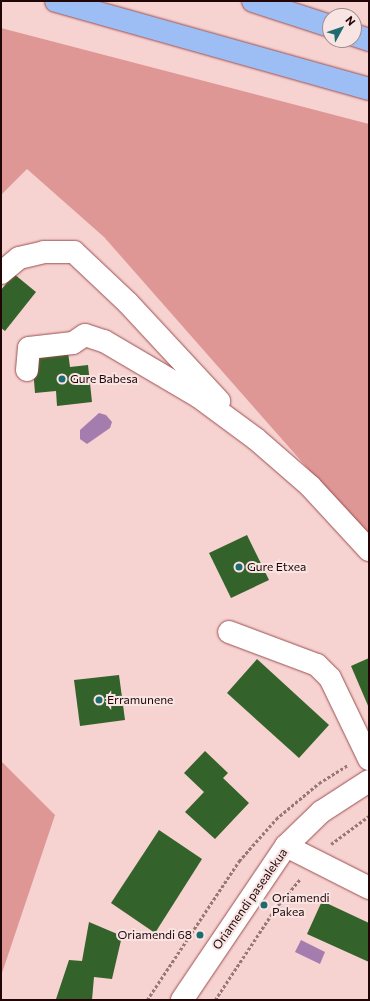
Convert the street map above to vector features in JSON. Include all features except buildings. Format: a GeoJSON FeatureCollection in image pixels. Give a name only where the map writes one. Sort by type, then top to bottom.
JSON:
{"type":"FeatureCollection","features":[{"type":"Feature","properties":{"kind":"highway"},"geometry":{"type":"LineString","coordinates":[[37,1],[92,10]]}},
{"type":"Feature","properties":{"kind":"highway"},"geometry":{"type":"LineString","coordinates":[[56,1],[369,89]]}},
{"type":"Feature","properties":{"kind":"highway"},"geometry":{"type":"LineString","coordinates":[[253,1],[322,23]]}},
{"type":"Feature","properties":{"kind":"street"},"geometry":{"type":"LineString","coordinates":[[1,273],[19,258],[44,252],[74,252],[128,303],[256,439]]}},
{"type":"Feature","properties":{"kind":"street"},"geometry":{"type":"LineString","coordinates":[[27,370],[29,348],[73,343],[85,335],[104,341],[199,398],[256,439],[310,486],[369,550]]}},
{"type":"Feature","properties":{"kind":"street"},"geometry":{"type":"LineString","coordinates":[[229,632],[321,670],[344,703],[369,759]]}},
{"type":"Feature","properties":{"kind":"street","name":"Oriamendi pasealekua"},"geometry":{"type":"LineString","coordinates":[[182,1000],[286,846],[321,812],[369,781]]}},
{"type":"Feature","properties":{"kind":"street"},"geometry":{"type":"LineString","coordinates":[[286,846],[369,888]]}},
{"type":"Feature","properties":{"kind":"path"},"geometry":{"type":"LineString","coordinates":[[215,1000],[285,895],[328,846],[369,816]]}},
{"type":"Feature","properties":{"kind":"shaded area"},"geometry":{"type":"Polygon","coordinates":[[[1,28],[369,124],[369,538],[104,237],[27,169],[1,195],[1,28]]]}},
{"type":"Feature","properties":{"kind":"shaded area"},"geometry":{"type":"Polygon","coordinates":[[[99,413],[106,415],[112,422],[110,428],[87,444],[80,439],[80,430],[99,413]]]}},
{"type":"Feature","properties":{"kind":"shaded area"},"geometry":{"type":"Polygon","coordinates":[[[1,761],[55,815],[1,976],[1,761]]]}},
{"type":"Feature","properties":{"kind":"shaded area"},"geometry":{"type":"Polygon","coordinates":[[[301,940],[325,952],[320,964],[295,952],[301,940]]]}},
{"type":"Feature","properties":{"kind":"place","name":"Gure Babesa"},"geometry":{"type":"Point","coordinates":[62,379]}},
{"type":"Feature","properties":{"kind":"place","name":"Gure Etxea"},"geometry":{"type":"Point","coordinates":[239,567]}},
{"type":"Feature","properties":{"kind":"place","name":"Erramunene"},"geometry":{"type":"Point","coordinates":[99,700]}},
{"type":"Feature","properties":{"kind":"place","name":"Oriamendi Pakea"},"geometry":{"type":"Point","coordinates":[264,905]}},
{"type":"Feature","properties":{"kind":"place","name":"Oriamendi 68"},"geometry":{"type":"Point","coordinates":[200,935]}}]}
